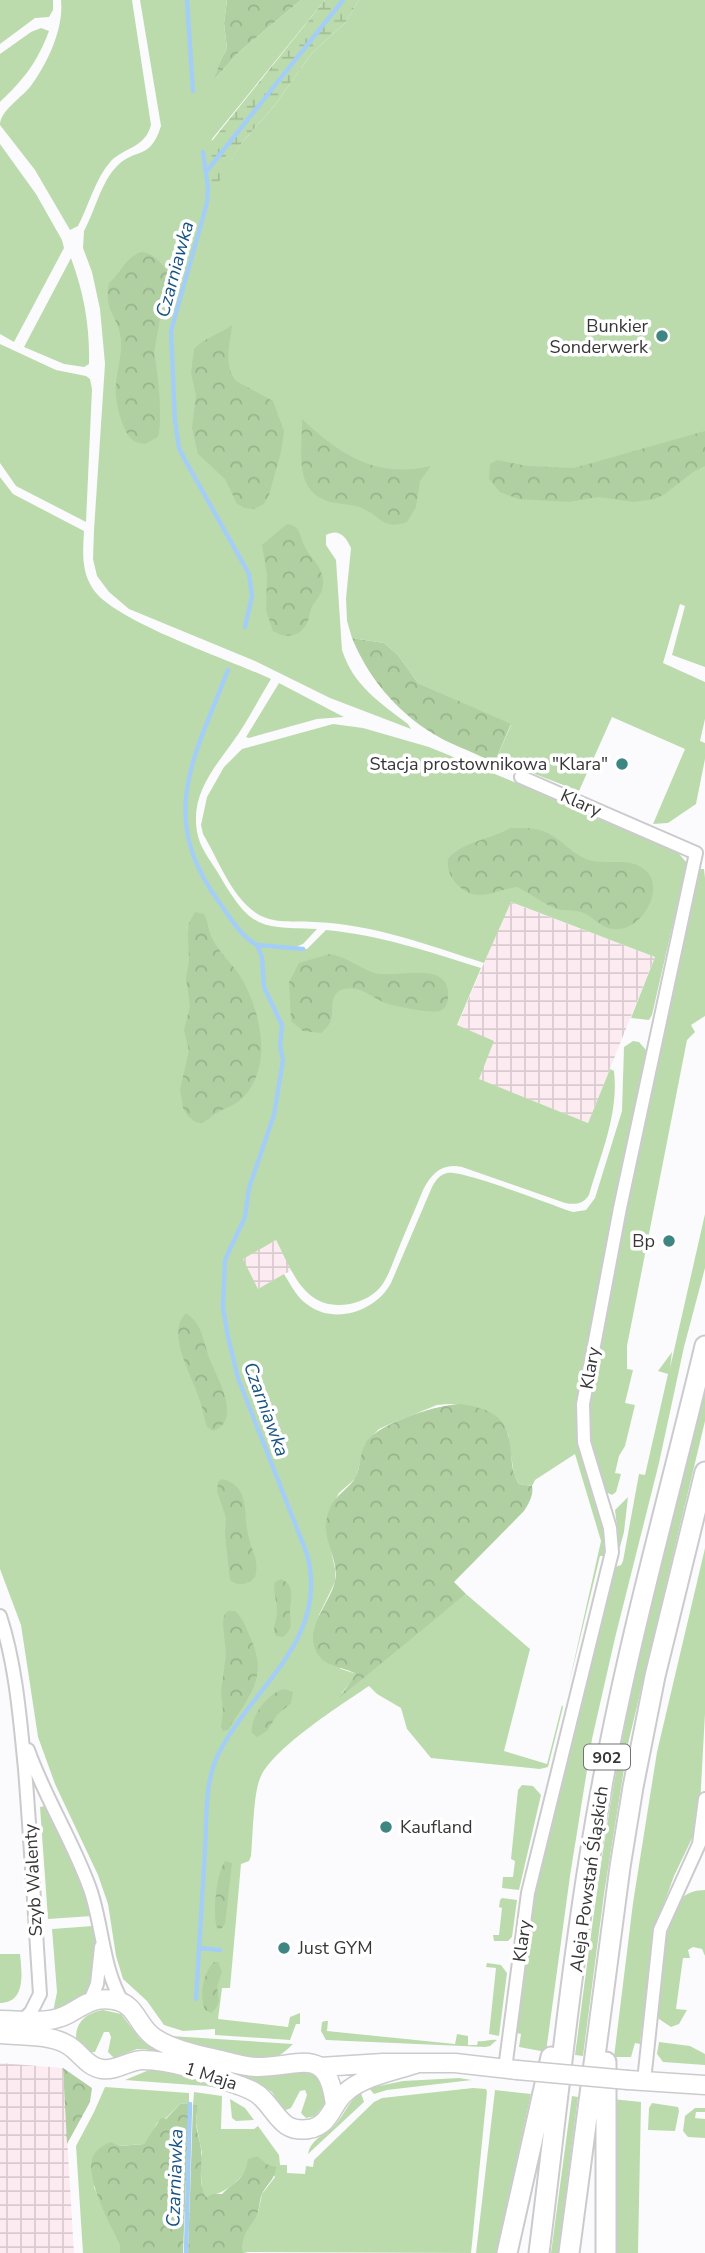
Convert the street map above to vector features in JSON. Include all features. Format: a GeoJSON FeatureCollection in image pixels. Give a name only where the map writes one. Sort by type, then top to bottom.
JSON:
{"type":"FeatureCollection","features":[{"type":"Feature","properties":{"kind":"main road","name":"Aleja Powstań Śląskich"},"geometry":{"type":"LineString","coordinates":[[539,2253],[580,1927],[604,1776],[624,1676],[705,1346]]}},
{"type":"Feature","properties":{"kind":"main road","name":"Aleja Powstań Śląskich"},"geometry":{"type":"LineString","coordinates":[[569,2253],[620,1867],[650,1701],[705,1472]]}},
{"type":"Feature","properties":{"kind":"main road"},"geometry":{"type":"LineString","coordinates":[[507,2253],[580,1927]]}},
{"type":"Feature","properties":{"kind":"main road"},"geometry":{"type":"LineString","coordinates":[[606,2253],[608,1961]]}},
{"type":"Feature","properties":{"kind":"street","name":"Klary"},"geometry":{"type":"LineString","coordinates":[[511,2069],[530,1882],[612,1552],[610,1528],[584,1442],[583,1404],[620,1208],[696,853],[520,777]]}},
{"type":"Feature","properties":{"kind":"street","name":"Szyb Walenty"},"geometry":{"type":"LineString","coordinates":[[0,1616],[12,1668],[21,1733],[40,1994],[31,2012],[22,2021]]}},
{"type":"Feature","properties":{"kind":"street","name":"Szyb Walenty"},"geometry":{"type":"LineString","coordinates":[[21,1733],[45,1794],[88,1884],[113,1984],[123,2003]]}},
{"type":"Feature","properties":{"kind":"street"},"geometry":{"type":"LineString","coordinates":[[636,2081],[660,1930],[699,1844],[705,1798]]}},
{"type":"Feature","properties":{"kind":"street","name":"Szyb Walenty"},"geometry":{"type":"LineString","coordinates":[[90,2001],[95,1992],[101,1943]]}},
{"type":"Feature","properties":{"kind":"street"},"geometry":{"type":"LineString","coordinates":[[0,2020],[63,2017],[90,2001],[115,2000],[123,2003]]}},
{"type":"Feature","properties":{"kind":"street","name":"1 Maja"},"geometry":{"type":"LineString","coordinates":[[123,2003],[135,2012],[143,2027],[154,2038],[223,2061],[252,2066],[300,2062],[320,2067],[383,2063],[455,2063],[705,2085]]}},
{"type":"Feature","properties":{"kind":"street"},"geometry":{"type":"LineString","coordinates":[[69,2046],[69,2025],[73,2010]]}},
{"type":"Feature","properties":{"kind":"street","name":"1 Maja"},"geometry":{"type":"LineString","coordinates":[[0,2034],[36,2037],[69,2046],[88,2063],[101,2069],[118,2067],[136,2060],[177,2065],[244,2087],[261,2096],[280,2121],[298,2129],[320,2125],[328,2119],[340,2097],[353,2087],[418,2063]]}},
{"type":"Feature","properties":{"kind":"street"},"geometry":{"type":"LineString","coordinates":[[320,2067],[331,2082],[335,2106]]}},
{"type":"Feature","properties":{"kind":"shaded area"},"geometry":{"type":"Polygon","coordinates":[[[510,902],[655,957],[588,1123],[478,1079],[457,1026],[510,902]]]}},
{"type":"Feature","properties":{"kind":"shaded area"},"geometry":{"type":"Polygon","coordinates":[[[276,1240],[292,1270],[258,1289],[242,1259],[276,1240]]]}},
{"type":"Feature","properties":{"kind":"shaded area"},"geometry":{"type":"Polygon","coordinates":[[[0,2063],[63,2068],[74,2253],[0,2253],[0,2063]]]}},
{"type":"Feature","properties":{"kind":"green space"},"geometry":{"type":"Polygon","coordinates":[[[0,0],[53,0],[53,10],[49,17],[35,18],[0,44],[0,0]]]}},
{"type":"Feature","properties":{"kind":"green space"},"geometry":{"type":"Polygon","coordinates":[[[61,0],[132,0],[151,125],[139,143],[116,156],[105,168],[78,226],[70,230],[35,170],[0,125],[3,115],[30,87],[48,57],[60,23],[61,0]]]}},
{"type":"Feature","properties":{"kind":"green space"},"geometry":{"type":"Polygon","coordinates":[[[140,0],[227,0],[224,23],[227,49],[215,79],[239,52],[301,0],[325,0],[212,139],[207,201],[240,145],[274,106],[312,53],[345,23],[359,0],[705,0],[705,667],[672,655],[685,606],[680,604],[663,663],[705,682],[705,719],[700,741],[705,743],[705,759],[696,804],[668,823],[653,824],[685,749],[612,717],[579,791],[496,759],[511,725],[418,683],[398,655],[384,643],[352,638],[347,621],[346,598],[351,548],[347,540],[338,533],[326,535],[326,545],[336,560],[342,650],[360,683],[411,729],[330,698],[255,661],[129,609],[109,592],[97,576],[93,559],[94,530],[105,364],[100,309],[92,272],[83,248],[84,231],[111,173],[124,160],[147,149],[157,137],[161,126],[140,0]]]}},
{"type":"Feature","properties":{"kind":"green space"},"geometry":{"type":"Polygon","coordinates":[[[227,0],[301,0],[239,52],[214,80],[227,49],[224,23],[227,0]]]}},
{"type":"Feature","properties":{"kind":"green space"},"geometry":{"type":"Polygon","coordinates":[[[325,0],[359,0],[345,23],[312,53],[274,106],[240,145],[207,203],[208,188],[203,152],[325,0]]]}},
{"type":"Feature","properties":{"kind":"green space"},"geometry":{"type":"Polygon","coordinates":[[[41,28],[49,31],[40,52],[23,78],[0,102],[0,54],[41,28]]]}},
{"type":"Feature","properties":{"kind":"green space"},"geometry":{"type":"Polygon","coordinates":[[[0,144],[36,194],[64,248],[14,342],[0,334],[0,144]]]}},
{"type":"Feature","properties":{"kind":"green space"},"geometry":{"type":"Polygon","coordinates":[[[141,252],[153,256],[168,272],[154,353],[159,395],[158,437],[145,444],[135,442],[130,437],[120,415],[116,391],[121,341],[108,301],[109,283],[131,258],[141,252]]]}},
{"type":"Feature","properties":{"kind":"green space"},"geometry":{"type":"Polygon","coordinates":[[[71,258],[83,297],[87,323],[89,364],[84,367],[64,364],[24,347],[71,258]]]}},
{"type":"Feature","properties":{"kind":"green space"},"geometry":{"type":"Polygon","coordinates":[[[232,325],[228,354],[232,375],[236,381],[273,401],[284,431],[269,495],[264,504],[254,509],[237,504],[225,479],[198,454],[192,428],[196,395],[191,373],[194,349],[232,325]]]}},
{"type":"Feature","properties":{"kind":"green space"},"geometry":{"type":"Polygon","coordinates":[[[0,344],[56,370],[90,379],[92,389],[86,522],[16,486],[0,463],[0,344]]]}},
{"type":"Feature","properties":{"kind":"green space"},"geometry":{"type":"Polygon","coordinates":[[[302,419],[331,443],[360,461],[393,469],[431,466],[420,481],[416,507],[407,522],[388,524],[364,509],[327,501],[316,495],[308,487],[304,477],[301,454],[302,419]]]}},
{"type":"Feature","properties":{"kind":"green space"},"geometry":{"type":"Polygon","coordinates":[[[705,431],[705,466],[655,499],[634,502],[598,497],[569,502],[518,499],[500,492],[489,479],[490,464],[497,460],[527,466],[574,468],[705,431]]]}},
{"type":"Feature","properties":{"kind":"green space"},"geometry":{"type":"Polygon","coordinates":[[[0,477],[13,494],[84,531],[86,575],[93,589],[105,602],[148,627],[271,679],[243,728],[210,775],[199,798],[197,810],[196,822],[202,847],[241,908],[259,922],[270,926],[317,929],[303,944],[293,948],[307,949],[326,930],[346,932],[424,950],[481,968],[457,1025],[494,1041],[479,1079],[588,1123],[610,1069],[614,1071],[614,1102],[608,1133],[589,1195],[582,1202],[565,1203],[462,1167],[443,1168],[426,1184],[387,1277],[372,1295],[350,1304],[335,1305],[311,1296],[295,1277],[276,1240],[243,1259],[258,1289],[284,1274],[301,1299],[319,1311],[342,1314],[365,1308],[376,1301],[391,1283],[432,1187],[438,1178],[447,1173],[489,1182],[573,1212],[586,1210],[595,1198],[622,1111],[624,1047],[633,1041],[639,1042],[646,1050],[576,1414],[581,1452],[603,1518],[606,1543],[605,1556],[600,1556],[568,1688],[601,1541],[575,1454],[535,1480],[532,1486],[519,1484],[514,1475],[508,1434],[461,1404],[437,1405],[379,1429],[365,1444],[356,1478],[339,1493],[329,1512],[326,1526],[335,1582],[319,1615],[314,1643],[341,1669],[357,1674],[341,1694],[466,1594],[530,1649],[504,1751],[547,1764],[562,1705],[563,1707],[548,1767],[540,1769],[431,1758],[407,1729],[401,1708],[369,1686],[310,1727],[280,1752],[258,1783],[251,1856],[249,1861],[241,1864],[230,1988],[222,1988],[218,2019],[288,2027],[290,2017],[300,2013],[300,2024],[296,2024],[290,2040],[215,2035],[215,2029],[183,2031],[164,2025],[147,2001],[123,1979],[116,1956],[108,1904],[98,1875],[55,1784],[38,1737],[21,1625],[0,1569],[0,477]]]}},
{"type":"Feature","properties":{"kind":"green space"},"geometry":{"type":"Polygon","coordinates":[[[287,524],[298,529],[305,547],[321,571],[323,584],[306,625],[299,632],[286,636],[273,631],[266,610],[267,575],[262,545],[287,524]]]}},
{"type":"Feature","properties":{"kind":"green space"},"geometry":{"type":"Polygon","coordinates":[[[352,638],[384,643],[398,655],[418,683],[511,724],[496,759],[512,765],[491,761],[441,738],[419,724],[384,692],[366,666],[352,638]]]}},
{"type":"Feature","properties":{"kind":"green space"},"geometry":{"type":"Polygon","coordinates":[[[279,683],[344,717],[317,719],[246,737],[279,683]]]}},
{"type":"Feature","properties":{"kind":"green space"},"geometry":{"type":"Polygon","coordinates":[[[333,724],[363,728],[429,747],[673,847],[687,863],[649,1020],[631,1018],[655,957],[511,902],[484,963],[379,931],[335,924],[269,919],[247,906],[232,887],[203,834],[201,825],[207,797],[224,767],[242,749],[333,724]]]}},
{"type":"Feature","properties":{"kind":"green space"},"geometry":{"type":"Polygon","coordinates":[[[510,828],[545,832],[586,859],[639,866],[648,873],[652,881],[653,892],[645,912],[629,926],[613,929],[581,912],[550,906],[517,887],[476,895],[461,889],[451,876],[448,859],[469,844],[510,828]]]}},
{"type":"Feature","properties":{"kind":"green space"},"geometry":{"type":"Polygon","coordinates":[[[698,869],[704,869],[705,878],[705,1016],[691,1025],[695,1032],[687,1040],[627,1346],[627,1369],[633,1370],[625,1403],[635,1405],[615,1473],[621,1474],[616,1492],[612,1495],[606,1492],[592,1444],[591,1393],[618,1249],[698,869]]]}},
{"type":"Feature","properties":{"kind":"green space"},"geometry":{"type":"Polygon","coordinates":[[[195,912],[204,914],[211,937],[242,979],[255,1009],[261,1042],[261,1059],[250,1089],[237,1103],[202,1123],[195,1122],[188,1116],[183,1108],[180,1089],[189,1051],[184,1030],[190,1006],[186,978],[189,923],[195,912]]]}},
{"type":"Feature","properties":{"kind":"green space"},"geometry":{"type":"Polygon","coordinates":[[[330,954],[374,973],[432,974],[441,978],[447,986],[447,1004],[440,1011],[421,1011],[388,1004],[360,990],[349,988],[334,996],[330,1023],[321,1033],[303,1031],[291,1021],[289,982],[299,963],[330,954]]]}},
{"type":"Feature","properties":{"kind":"green space"},"geometry":{"type":"Polygon","coordinates":[[[705,1214],[705,1268],[592,1739],[546,2052],[519,2047],[521,2034],[516,2033],[538,1872],[615,1567],[623,1561],[639,1474],[645,1475],[668,1374],[658,1371],[672,1352],[670,1368],[705,1214]]]}},
{"type":"Feature","properties":{"kind":"green space"},"geometry":{"type":"Polygon","coordinates":[[[186,1313],[200,1329],[226,1400],[226,1418],[222,1426],[213,1431],[207,1427],[179,1344],[180,1322],[186,1313]]]}},
{"type":"Feature","properties":{"kind":"green space"},"geometry":{"type":"Polygon","coordinates":[[[705,1390],[705,1421],[628,1744],[604,1894],[583,2056],[575,2055],[601,1861],[621,1746],[650,1612],[705,1390]]]}},
{"type":"Feature","properties":{"kind":"green space"},"geometry":{"type":"Polygon","coordinates":[[[461,1404],[490,1412],[502,1423],[509,1440],[515,1476],[519,1484],[532,1486],[531,1499],[524,1511],[454,1582],[466,1594],[339,1698],[356,1674],[324,1661],[319,1657],[313,1642],[316,1624],[333,1589],[336,1574],[326,1530],[330,1508],[354,1480],[365,1444],[381,1429],[408,1416],[438,1407],[461,1404]]]}},
{"type":"Feature","properties":{"kind":"green space"},"geometry":{"type":"Polygon","coordinates":[[[222,1479],[238,1488],[242,1494],[248,1534],[256,1561],[255,1577],[243,1584],[230,1580],[226,1518],[217,1491],[218,1482],[222,1479]]]}},
{"type":"Feature","properties":{"kind":"green space"},"geometry":{"type":"Polygon","coordinates":[[[628,1497],[624,1532],[617,1558],[615,1510],[628,1497]]]}},
{"type":"Feature","properties":{"kind":"green space"},"geometry":{"type":"Polygon","coordinates":[[[705,1548],[705,1714],[700,1805],[695,1832],[674,1876],[654,1931],[640,2044],[635,2043],[631,2057],[614,2057],[633,1903],[657,1752],[705,1548]]]}},
{"type":"Feature","properties":{"kind":"green space"},"geometry":{"type":"Polygon","coordinates":[[[281,1579],[290,1588],[291,1596],[290,1628],[283,1637],[276,1636],[274,1630],[277,1609],[274,1586],[275,1582],[281,1579]]]}},
{"type":"Feature","properties":{"kind":"green space"},"geometry":{"type":"Polygon","coordinates":[[[228,1611],[235,1611],[243,1621],[256,1653],[258,1666],[257,1677],[248,1698],[228,1730],[223,1731],[221,1693],[226,1654],[223,1624],[224,1615],[228,1611]]]}},
{"type":"Feature","properties":{"kind":"green space"},"geometry":{"type":"Polygon","coordinates":[[[284,1689],[293,1692],[291,1703],[277,1715],[267,1731],[257,1737],[252,1733],[252,1726],[257,1713],[272,1695],[284,1689]]]}},
{"type":"Feature","properties":{"kind":"green space"},"geometry":{"type":"Polygon","coordinates":[[[522,1785],[533,1786],[541,1795],[519,1890],[502,1888],[503,1877],[513,1877],[515,1861],[511,1859],[518,1790],[522,1785]]]}},
{"type":"Feature","properties":{"kind":"green space"},"geometry":{"type":"Polygon","coordinates":[[[45,1806],[73,1860],[92,1916],[48,1919],[40,1807],[45,1806]]]}},
{"type":"Feature","properties":{"kind":"green space"},"geometry":{"type":"Polygon","coordinates":[[[225,1861],[232,1863],[225,1924],[218,1929],[215,1916],[216,1895],[225,1861]]]}},
{"type":"Feature","properties":{"kind":"green space"},"geometry":{"type":"Polygon","coordinates":[[[705,1890],[705,1956],[702,1949],[693,1947],[688,1950],[690,1958],[683,1958],[676,2009],[687,2010],[679,2024],[671,2027],[659,2019],[657,2009],[659,1978],[670,1924],[680,1900],[685,1895],[705,1890]]]}},
{"type":"Feature","properties":{"kind":"green space"},"geometry":{"type":"Polygon","coordinates":[[[502,1898],[517,1900],[512,1937],[508,1941],[494,1941],[493,1935],[499,1935],[502,1908],[499,1907],[502,1898]]]}},
{"type":"Feature","properties":{"kind":"green space"},"geometry":{"type":"Polygon","coordinates":[[[93,1926],[95,1964],[89,1993],[69,2006],[53,2012],[57,1992],[52,1929],[93,1926]]]}},
{"type":"Feature","properties":{"kind":"green space"},"geometry":{"type":"Polygon","coordinates":[[[0,1954],[20,1954],[21,1978],[18,1993],[14,1998],[0,2003],[0,1954]]]}},
{"type":"Feature","properties":{"kind":"green space"},"geometry":{"type":"Polygon","coordinates":[[[214,1962],[218,1962],[222,1972],[217,1987],[219,2001],[211,2013],[205,2010],[202,1991],[207,1972],[214,1962]]]}},
{"type":"Feature","properties":{"kind":"green space"},"geometry":{"type":"Polygon","coordinates":[[[487,1963],[501,1965],[507,1973],[499,2036],[489,2034],[496,1968],[486,1967],[487,1963]]]}},
{"type":"Feature","properties":{"kind":"green space"},"geometry":{"type":"Polygon","coordinates":[[[103,2010],[121,2014],[140,2039],[169,2051],[297,2066],[322,2076],[326,2103],[315,2116],[306,2118],[301,2113],[307,2095],[305,2090],[300,2091],[291,2108],[286,2110],[281,2107],[272,2092],[233,2074],[145,2049],[137,2049],[114,2058],[108,2052],[111,2037],[109,2032],[104,2032],[95,2052],[90,2052],[76,2038],[78,2027],[87,2016],[103,2010]]]}},
{"type":"Feature","properties":{"kind":"green space"},"geometry":{"type":"Polygon","coordinates":[[[328,2021],[327,2031],[455,2044],[457,2034],[468,2036],[468,2045],[477,2045],[478,2041],[497,2040],[485,2047],[326,2040],[321,2031],[322,2022],[328,2021]]]}},
{"type":"Feature","properties":{"kind":"green space"},"geometry":{"type":"Polygon","coordinates":[[[171,2036],[293,2044],[276,2057],[259,2060],[220,2052],[171,2036]]]}},
{"type":"Feature","properties":{"kind":"green space"},"geometry":{"type":"Polygon","coordinates":[[[659,2042],[690,2046],[705,2054],[705,2065],[663,2062],[657,2054],[659,2042]]]}},
{"type":"Feature","properties":{"kind":"green space"},"geometry":{"type":"Polygon","coordinates":[[[63,2068],[92,2088],[90,2102],[67,2144],[63,2068]]]}},
{"type":"Feature","properties":{"kind":"green space"},"geometry":{"type":"Polygon","coordinates":[[[149,2070],[172,2072],[223,2089],[125,2080],[149,2070]]]}},
{"type":"Feature","properties":{"kind":"green space"},"geometry":{"type":"Polygon","coordinates":[[[459,2078],[472,2080],[387,2090],[374,2094],[369,2088],[403,2081],[459,2078]]]}},
{"type":"Feature","properties":{"kind":"green space"},"geometry":{"type":"Polygon","coordinates":[[[105,2087],[189,2093],[189,2103],[180,2104],[157,2123],[144,2144],[118,2146],[94,2187],[120,2246],[120,2253],[83,2253],[76,2146],[105,2087]]]}},
{"type":"Feature","properties":{"kind":"green space"},"geometry":{"type":"Polygon","coordinates":[[[473,2088],[486,2089],[487,2092],[471,2253],[243,2252],[242,2240],[258,2213],[262,2194],[275,2177],[258,2156],[230,2187],[206,2197],[202,2190],[202,2153],[196,2123],[197,2106],[193,2105],[194,2092],[222,2096],[221,2129],[254,2129],[258,2126],[279,2155],[280,2165],[287,2165],[287,2173],[305,2174],[306,2166],[313,2167],[314,2160],[374,2102],[382,2098],[473,2088]]]}},
{"type":"Feature","properties":{"kind":"green space"},"geometry":{"type":"Polygon","coordinates":[[[495,2090],[531,2094],[496,2253],[476,2253],[495,2090]]]}},
{"type":"Feature","properties":{"kind":"green space"},"geometry":{"type":"Polygon","coordinates":[[[361,2093],[364,2102],[308,2154],[312,2144],[335,2125],[361,2093]]]}},
{"type":"Feature","properties":{"kind":"green space"},"geometry":{"type":"Polygon","coordinates":[[[572,2096],[578,2097],[558,2253],[551,2253],[572,2096]]]}},
{"type":"Feature","properties":{"kind":"green space"},"geometry":{"type":"Polygon","coordinates":[[[230,2099],[245,2108],[254,2120],[236,2121],[232,2118],[230,2099]]]}},
{"type":"Feature","properties":{"kind":"green space"},"geometry":{"type":"Polygon","coordinates":[[[612,2099],[641,2102],[638,2253],[612,2253],[612,2099]]]}},
{"type":"Feature","properties":{"kind":"green space"},"geometry":{"type":"Polygon","coordinates":[[[189,2103],[183,2253],[120,2253],[120,2246],[95,2189],[91,2165],[93,2156],[110,2142],[119,2146],[144,2144],[161,2118],[166,2119],[180,2104],[189,2103]]]}},
{"type":"Feature","properties":{"kind":"green space"},"geometry":{"type":"Polygon","coordinates":[[[652,2103],[678,2107],[675,2131],[648,2130],[649,2108],[652,2103]]]}},
{"type":"Feature","properties":{"kind":"green space"},"geometry":{"type":"Polygon","coordinates":[[[193,2105],[197,2105],[201,2179],[206,2197],[222,2194],[239,2180],[248,2159],[258,2156],[266,2164],[276,2167],[273,2178],[262,2195],[257,2215],[244,2236],[243,2252],[248,2253],[188,2253],[193,2105]]]}},
{"type":"Feature","properties":{"kind":"green space"},"geometry":{"type":"Polygon","coordinates":[[[695,2108],[705,2108],[705,2112],[696,2112],[695,2118],[705,2119],[705,2138],[688,2137],[683,2131],[685,2116],[695,2108]]]}},
{"type":"Feature","properties":{"kind":"waterway","name":"Czarniawka"},"geometry":{"type":"LineString","coordinates":[[187,0],[193,91]]}},
{"type":"Feature","properties":{"kind":"waterway"},"geometry":{"type":"LineString","coordinates":[[206,172],[343,0]]}},
{"type":"Feature","properties":{"kind":"waterway","name":"Czarniawka"},"geometry":{"type":"LineString","coordinates":[[203,152],[208,188],[207,203],[171,331],[175,421],[179,448],[249,574],[252,596],[245,627]]}},
{"type":"Feature","properties":{"kind":"waterway","name":"Czarniawka"},"geometry":{"type":"LineString","coordinates":[[196,1999],[210,1777],[218,1755],[233,1730],[298,1638],[308,1612],[311,1585],[307,1554],[238,1378],[223,1307],[225,1260],[245,1217],[249,1188],[274,1115],[283,1060],[280,1046],[282,1025],[264,987],[262,957],[257,945],[240,931],[200,871],[189,842],[185,814],[194,759],[228,670]]}},
{"type":"Feature","properties":{"kind":"waterway"},"geometry":{"type":"LineString","coordinates":[[257,945],[303,949]]}},
{"type":"Feature","properties":{"kind":"waterway"},"geometry":{"type":"LineString","coordinates":[[199,1948],[220,1950]]}},
{"type":"Feature","properties":{"kind":"waterway","name":"Czarniawka"},"geometry":{"type":"LineString","coordinates":[[186,2253],[190,2104]]}},
{"type":"Feature","properties":{"kind":"place","name":"Bunkier Sonderwerk"},"geometry":{"type":"Point","coordinates":[662,336]}},
{"type":"Feature","properties":{"kind":"place","name":"Stacja prostownikowa \"Klara\""},"geometry":{"type":"Point","coordinates":[622,764]}},
{"type":"Feature","properties":{"kind":"place","name":"Bp"},"geometry":{"type":"Point","coordinates":[669,1241]}},
{"type":"Feature","properties":{"kind":"place","name":"Kaufland"},"geometry":{"type":"Point","coordinates":[386,1827]}},
{"type":"Feature","properties":{"kind":"place","name":"Just GYM"},"geometry":{"type":"Point","coordinates":[284,1948]}}]}
